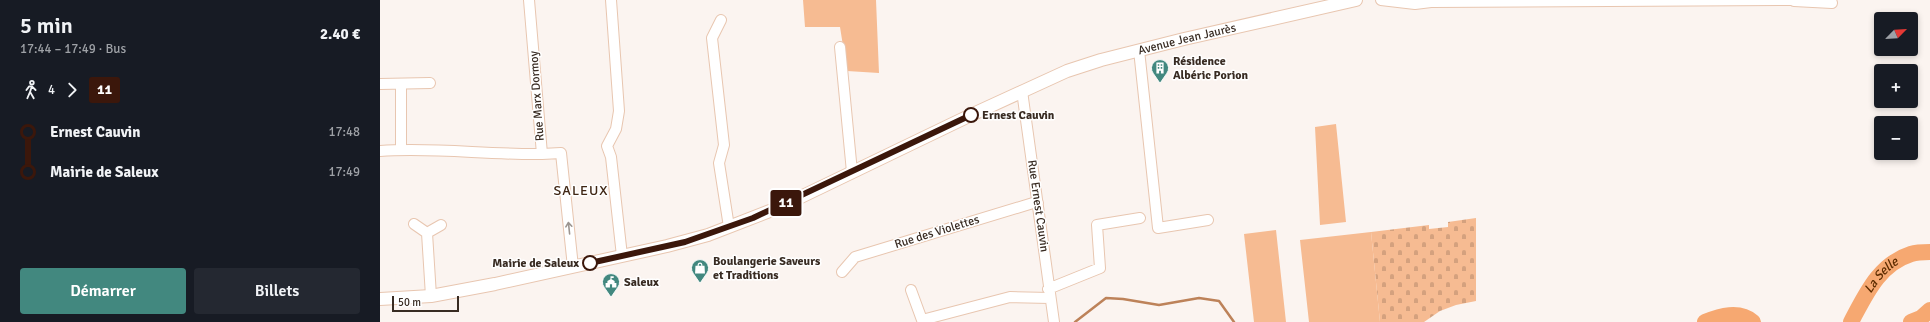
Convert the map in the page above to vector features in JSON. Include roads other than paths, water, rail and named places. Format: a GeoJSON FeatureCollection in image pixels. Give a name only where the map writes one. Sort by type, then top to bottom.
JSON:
{"type":"FeatureCollection","features":[{"type":"Feature","properties":{"kind":"street","name":"Rue Marx Dormoy"},"geometry":{"type":"LineString","coordinates":[[529,0],[542,154],[561,153],[573,267]]}},
{"type":"Feature","properties":{"kind":"street"},"geometry":{"type":"LineString","coordinates":[[611,0],[619,111],[616,129],[608,146],[611,157],[622,256]]}},
{"type":"Feature","properties":{"kind":"street","name":"Avenue Jean Jaurès"},"geometry":{"type":"LineString","coordinates":[[380,299],[431,296],[495,284],[685,242],[729,227],[780,206],[1067,71],[1139,50],[1356,0]]}},
{"type":"Feature","properties":{"kind":"street"},"geometry":{"type":"LineString","coordinates":[[1382,0],[1415,4],[1430,1],[1795,0],[1832,3],[1831,0]]}},
{"type":"Feature","properties":{"kind":"street"},"geometry":{"type":"LineString","coordinates":[[721,20],[712,38],[724,145],[719,163],[729,227]]}},
{"type":"Feature","properties":{"kind":"street"},"geometry":{"type":"LineString","coordinates":[[840,47],[852,172]]}},
{"type":"Feature","properties":{"kind":"street"},"geometry":{"type":"LineString","coordinates":[[1139,50],[1158,228],[1208,220]]}},
{"type":"Feature","properties":{"kind":"street"},"geometry":{"type":"LineString","coordinates":[[380,84],[430,83]]}},
{"type":"Feature","properties":{"kind":"street"},"geometry":{"type":"LineString","coordinates":[[401,84],[401,149]]}},
{"type":"Feature","properties":{"kind":"street","name":"Rue Ernest Cauvin"},"geometry":{"type":"LineString","coordinates":[[1022,91],[1054,322]]}},
{"type":"Feature","properties":{"kind":"street"},"geometry":{"type":"LineString","coordinates":[[380,151],[401,149],[443,149],[486,154],[542,154]]}},
{"type":"Feature","properties":{"kind":"street","name":"Rue des Violettes"},"geometry":{"type":"LineString","coordinates":[[842,272],[855,257],[1026,205],[1038,203]]}},
{"type":"Feature","properties":{"kind":"street"},"geometry":{"type":"LineString","coordinates":[[911,290],[922,320],[1010,297],[1049,294],[1100,268],[1097,225],[1140,218]]}},
{"type":"Feature","properties":{"kind":"street"},"geometry":{"type":"LineString","coordinates":[[414,224],[427,233]]}},
{"type":"Feature","properties":{"kind":"street"},"geometry":{"type":"LineString","coordinates":[[427,233],[441,226]]}},
{"type":"Feature","properties":{"kind":"street"},"geometry":{"type":"LineString","coordinates":[[427,233],[431,296]]}},
{"type":"Feature","properties":{"kind":"waterway","name":"La Selle"},"geometry":{"type":"LineString","coordinates":[[1851,322],[1868,291],[1890,265],[1911,254],[1918,252],[1930,252]]}},
{"type":"Feature","properties":{"kind":"waterway"},"geometry":{"type":"LineString","coordinates":[[1075,322],[1106,298],[1123,299],[1159,305],[1199,298],[1219,301],[1234,322]]}},
{"type":"Feature","properties":{"kind":"waterway","name":"La Selle"},"geometry":{"type":"LineString","coordinates":[[1911,322],[1921,318],[1930,310]]}},
{"type":"Feature","properties":{"kind":"waterway","name":"La Selle"},"geometry":{"type":"LineString","coordinates":[[1705,322],[1729,315],[1742,316],[1753,322]]}},
{"type":"Feature","properties":{"kind":"place","name":"Résidence Albéric Porion"},"geometry":{"type":"Point","coordinates":[1160,83]}},
{"type":"Feature","properties":{"kind":"place","name":"Ernest Cauvin"},"geometry":{"type":"Point","coordinates":[971,115]}},
{"type":"Feature","properties":{"kind":"place","name":"Mairie de Saleux"},"geometry":{"type":"Point","coordinates":[590,263]}},
{"type":"Feature","properties":{"kind":"place","name":"Boulangerie Saveurs et Traditions"},"geometry":{"type":"Point","coordinates":[700,283]}},
{"type":"Feature","properties":{"kind":"place","name":"Saleux"},"geometry":{"type":"Point","coordinates":[611,297]}},
{"type":"Feature","properties":{"kind":"district","name":"SALEUX"},"geometry":{"type":"Point","coordinates":[581,190]}}]}
